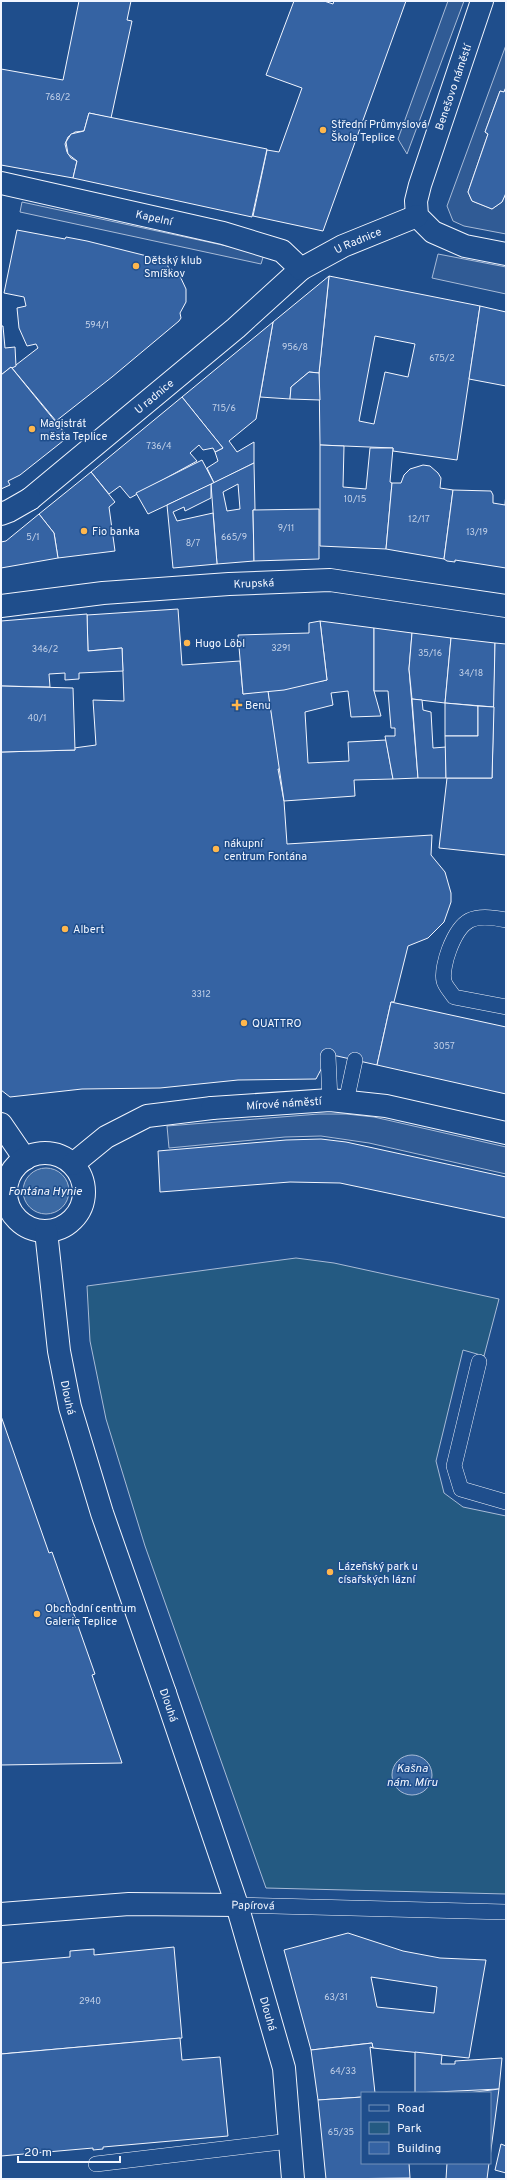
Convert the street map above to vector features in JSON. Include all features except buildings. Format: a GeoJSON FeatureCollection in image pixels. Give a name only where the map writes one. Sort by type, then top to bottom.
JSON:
{"type":"FeatureCollection","features":[{"type":"Feature","properties":{"kind":"street","name":"Benešovo náměstí"},"geometry":{"type":"LineString","coordinates":[[417,216],[416,201],[420,185],[482,1]]}},
{"type":"Feature","properties":{"kind":"street","name":"Kapelní"},"geometry":{"type":"LineString","coordinates":[[1,183],[223,233],[282,252],[301,269]]}},
{"type":"Feature","properties":{"kind":"street"},"geometry":{"type":"LineString","coordinates":[[417,216],[433,232],[465,246],[506,254]]}},
{"type":"Feature","properties":{"kind":"street","name":"U Radnice"},"geometry":{"type":"LineString","coordinates":[[301,269],[343,246],[417,216]]}},
{"type":"Feature","properties":{"kind":"street","name":"U radnice"},"geometry":{"type":"LineString","coordinates":[[1,514],[10,511],[30,499],[236,328],[301,269]]}},
{"type":"Feature","properties":{"kind":"street","name":"Krupská"},"geometry":{"type":"LineString","coordinates":[[1,606],[119,592],[230,584],[330,580],[506,606]]}},
{"type":"Feature","properties":{"kind":"street","name":"Mírové náměstí"},"geometry":{"type":"LineString","coordinates":[[73,1164],[106,1137],[147,1116],[212,1108],[338,1100],[386,1106],[506,1133]]}},
{"type":"Feature","properties":{"kind":"street"},"geometry":{"type":"LineString","coordinates":[[1,1124],[25,1159]]}},
{"type":"Feature","properties":{"kind":"street"},"geometry":{"type":"LineString","coordinates":[[50,1153],[62,1157],[73,1164],[80,1175],[84,1188],[81,1207],[70,1222],[59,1229],[46,1231],[29,1228],[16,1218],[8,1204],[6,1191],[8,1178],[15,1167],[25,1159],[37,1154],[50,1153]]}},
{"type":"Feature","properties":{"kind":"street","name":"Dlouhá"},"geometry":{"type":"LineString","coordinates":[[46,1231],[59,1351],[70,1407],[102,1513],[237,1905],[284,2068],[293,2179]]}},
{"type":"Feature","properties":{"kind":"street","name":"Papírová"},"geometry":{"type":"LineString","coordinates":[[1,1914],[129,1904],[237,1905]]}},
{"type":"Feature","properties":{"kind":"lane"},"geometry":{"type":"LineString","coordinates":[[506,920],[486,916],[468,921],[456,932],[446,957],[444,981],[454,997],[506,1007]]}},
{"type":"Feature","properties":{"kind":"lane"},"geometry":{"type":"LineString","coordinates":[[328,1056],[338,1100]]}},
{"type":"Feature","properties":{"kind":"lane"},"geometry":{"type":"LineString","coordinates":[[338,1100],[355,1060]]}},
{"type":"Feature","properties":{"kind":"lane"},"geometry":{"type":"LineString","coordinates":[[479,1362],[454,1466],[461,1489],[506,1502]]}},
{"type":"Feature","properties":{"kind":"lane","name":"Papírová"},"geometry":{"type":"LineString","coordinates":[[237,1905],[506,1912]]}},
{"type":"Feature","properties":{"kind":"lane"},"geometry":{"type":"LineString","coordinates":[[96,2164],[290,2141]]}},
{"type":"Feature","properties":{"kind":"green space","name":"Lázeňský park u císařských lázní"},"geometry":{"type":"Polygon","coordinates":[[[296,1258],[334,1263],[499,1299],[484,1356],[463,1350],[436,1461],[444,1493],[463,1507],[506,1516],[506,1894],[266,1888],[145,1546],[106,1419],[90,1341],[87,1286],[296,1258]]]}},
{"type":"Feature","properties":{"kind":"shaded area"},"geometry":{"type":"Polygon","coordinates":[[[448,1],[464,1],[407,154],[398,139],[448,1]]]}},
{"type":"Feature","properties":{"kind":"shaded area"},"geometry":{"type":"Polygon","coordinates":[[[506,45],[506,87],[504,92],[500,91],[485,132],[488,134],[468,192],[472,201],[492,209],[502,202],[506,193],[506,234],[464,226],[453,221],[447,206],[506,45]]]}},
{"type":"Feature","properties":{"kind":"shaded area"},"geometry":{"type":"Polygon","coordinates":[[[22,202],[264,254],[261,264],[20,212],[22,202]]]}},
{"type":"Feature","properties":{"kind":"shaded area"},"geometry":{"type":"Polygon","coordinates":[[[438,254],[506,267],[506,294],[432,278],[438,254]]]}},
{"type":"Feature","properties":{"kind":"shaded area"},"geometry":{"type":"Polygon","coordinates":[[[319,1114],[346,1114],[374,1117],[506,1147],[506,1174],[369,1143],[321,1136],[285,1137],[169,1148],[167,1126],[319,1114]]]}},
{"type":"Feature","properties":{"kind":"water","name":"Fontána Hynie"},"geometry":{"type":"Polygon","coordinates":[[[41,1168],[51,1168],[59,1172],[65,1178],[69,1186],[69,1196],[65,1204],[59,1210],[51,1214],[41,1214],[33,1210],[27,1204],[23,1196],[23,1186],[27,1178],[33,1172],[41,1168]]]}},
{"type":"Feature","properties":{"kind":"water","name":"Kašna nám. Míru"},"geometry":{"type":"Polygon","coordinates":[[[408,1755],[416,1755],[423,1758],[429,1764],[432,1775],[429,1786],[423,1792],[416,1795],[408,1795],[401,1792],[395,1786],[392,1779],[392,1771],[395,1764],[401,1758],[408,1755]]]}},
{"type":"Feature","properties":{"kind":"place","name":"Střední Průmyslová Škola Teplice"},"geometry":{"type":"Point","coordinates":[323,130]}},
{"type":"Feature","properties":{"kind":"place","name":"Dětský klub Smíškov"},"geometry":{"type":"Point","coordinates":[136,266]}},
{"type":"Feature","properties":{"kind":"place","name":"Magistrát města Teplice"},"geometry":{"type":"Point","coordinates":[32,429]}},
{"type":"Feature","properties":{"kind":"place","name":"Fio banka"},"geometry":{"type":"Point","coordinates":[84,531]}},
{"type":"Feature","properties":{"kind":"place","name":"Hugo Löbl"},"geometry":{"type":"Point","coordinates":[187,643]}},
{"type":"Feature","properties":{"kind":"place","name":"Benu"},"geometry":{"type":"Point","coordinates":[237,705]}},
{"type":"Feature","properties":{"kind":"place","name":"nákupní centrum Fontána"},"geometry":{"type":"Point","coordinates":[216,849]}},
{"type":"Feature","properties":{"kind":"place","name":"Albert"},"geometry":{"type":"Point","coordinates":[65,929]}},
{"type":"Feature","properties":{"kind":"place","name":"QUATTRO"},"geometry":{"type":"Point","coordinates":[244,1023]}},
{"type":"Feature","properties":{"kind":"place","name":"Lázeňský park u císařských lázní"},"geometry":{"type":"Point","coordinates":[330,1572]}},
{"type":"Feature","properties":{"kind":"place","name":"Obchodní centrum Galerie Teplice"},"geometry":{"type":"Point","coordinates":[37,1614]}}]}
